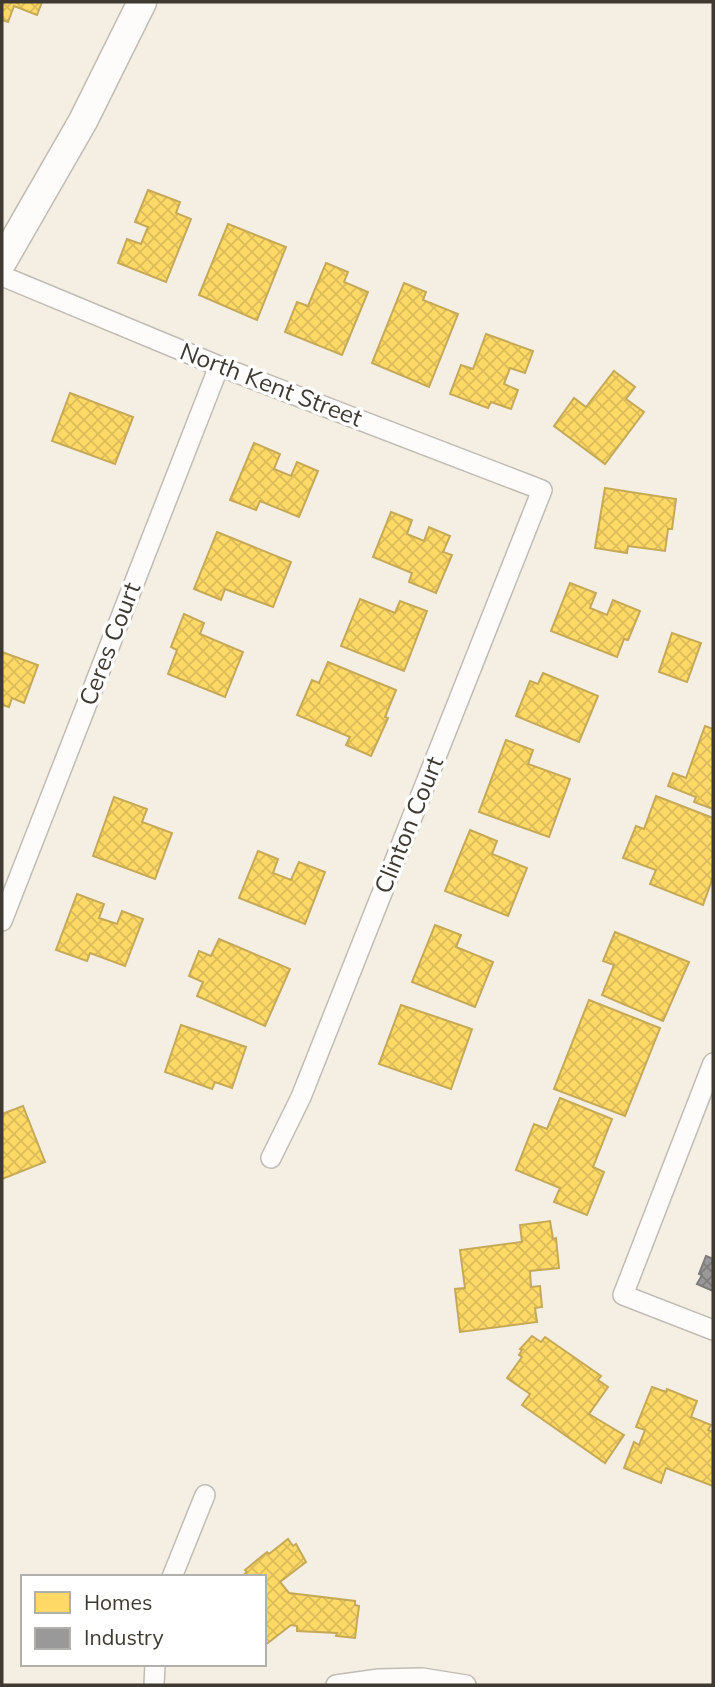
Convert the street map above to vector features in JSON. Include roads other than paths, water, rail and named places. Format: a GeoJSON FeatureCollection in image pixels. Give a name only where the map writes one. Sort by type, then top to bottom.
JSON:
{"type":"FeatureCollection","features":[{"type":"Feature","properties":{"kind":"street"},"geometry":{"type":"LineString","coordinates":[[2,262],[83,121],[142,2]]}},
{"type":"Feature","properties":{"kind":"street","name":"North Kent Street"},"geometry":{"type":"LineString","coordinates":[[2,275],[219,366],[541,490]]}},
{"type":"Feature","properties":{"kind":"street","name":"Ceres Court"},"geometry":{"type":"LineString","coordinates":[[2,921],[219,366]]}},
{"type":"Feature","properties":{"kind":"street","name":"Clinton Court"},"geometry":{"type":"LineString","coordinates":[[271,1158],[301,1097],[541,490]]}},
{"type":"Feature","properties":{"kind":"street"},"geometry":{"type":"LineString","coordinates":[[713,1063],[623,1295],[713,1330]]}},
{"type":"Feature","properties":{"kind":"street"},"geometry":{"type":"LineString","coordinates":[[173,1575],[205,1495]]}},
{"type":"Feature","properties":{"kind":"street"},"geometry":{"type":"LineString","coordinates":[[154,1685],[155,1666]]}},
{"type":"Feature","properties":{"kind":"street"},"geometry":{"type":"LineString","coordinates":[[336,1685],[422,1678],[466,1685]]}}]}
